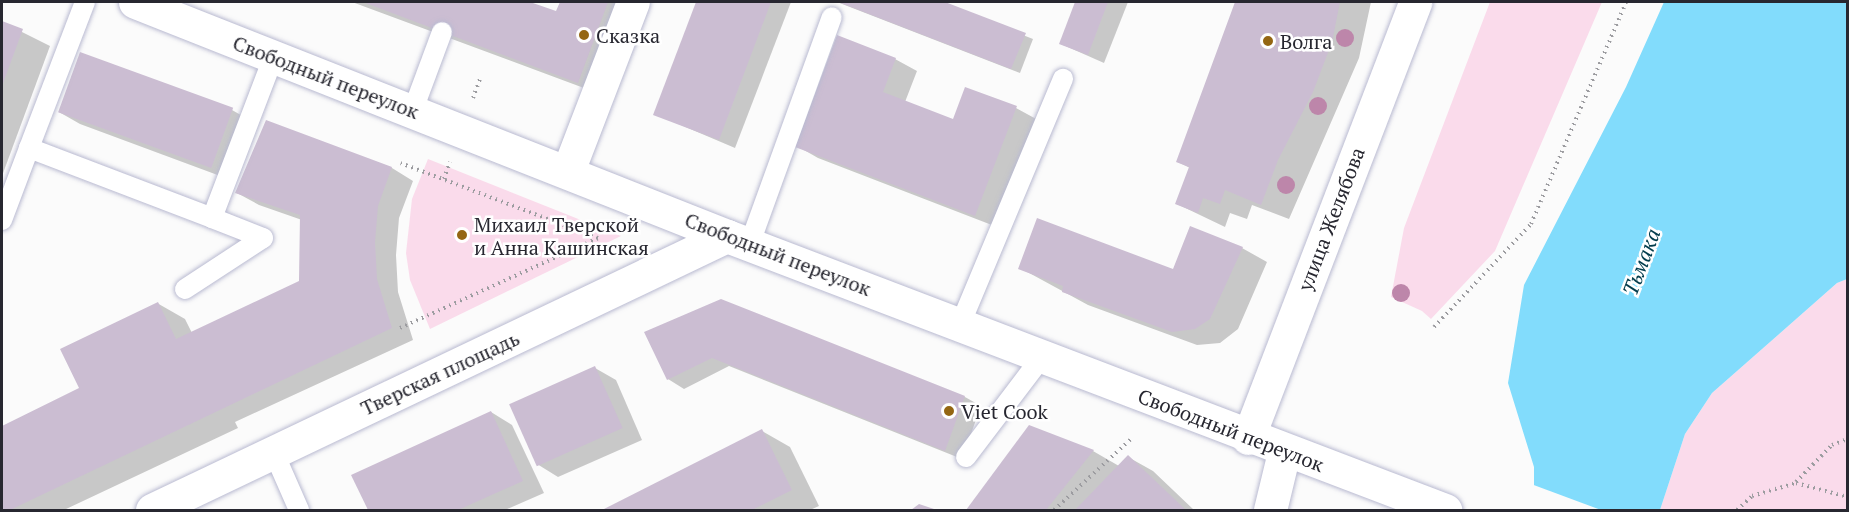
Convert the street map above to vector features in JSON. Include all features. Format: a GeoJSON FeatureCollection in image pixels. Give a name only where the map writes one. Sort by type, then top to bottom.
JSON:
{"type":"FeatureCollection","features":[{"type":"Feature","properties":{"kind":"street","name":"Свободный переулок"},"geometry":{"type":"LineString","coordinates":[[135,2],[1284,452],[1434,506]]}},
{"type":"Feature","properties":{"kind":"street"},"geometry":{"type":"LineString","coordinates":[[568,171],[633,2]]}},
{"type":"Feature","properties":{"kind":"street","name":"улица Желябова"},"geometry":{"type":"LineString","coordinates":[[1248,438],[1415,2]]}},
{"type":"Feature","properties":{"kind":"street","name":"Тверская площадь"},"geometry":{"type":"LineString","coordinates":[[152,510],[739,239]]}},
{"type":"Feature","properties":{"kind":"street"},"geometry":{"type":"LineString","coordinates":[[1270,510],[1284,452]]}},
{"type":"Feature","properties":{"kind":"lane"},"geometry":{"type":"LineString","coordinates":[[2,220],[85,2]]}},
{"type":"Feature","properties":{"kind":"lane"},"geometry":{"type":"LineString","coordinates":[[739,239],[832,18]]}},
{"type":"Feature","properties":{"kind":"lane"},"geometry":{"type":"LineString","coordinates":[[412,110],[442,32]]}},
{"type":"Feature","properties":{"kind":"lane"},"geometry":{"type":"LineString","coordinates":[[212,218],[274,56]]}},
{"type":"Feature","properties":{"kind":"lane"},"geometry":{"type":"LineString","coordinates":[[960,325],[1063,80]]}},
{"type":"Feature","properties":{"kind":"lane"},"geometry":{"type":"LineString","coordinates":[[29,148],[263,238],[185,289]]}},
{"type":"Feature","properties":{"kind":"lane"},"geometry":{"type":"LineString","coordinates":[[966,457],[1042,357]]}},
{"type":"Feature","properties":{"kind":"lane"},"geometry":{"type":"LineString","coordinates":[[274,453],[299,510]]}},
{"type":"Feature","properties":{"kind":"path"},"geometry":{"type":"LineString","coordinates":[[1434,327],[1531,224],[1626,2]]}},
{"type":"Feature","properties":{"kind":"path"},"geometry":{"type":"LineString","coordinates":[[400,328],[597,238],[401,163]]}},
{"type":"Feature","properties":{"kind":"path"},"geometry":{"type":"LineString","coordinates":[[1054,510],[1132,438]]}},
{"type":"Feature","properties":{"kind":"path"},"geometry":{"type":"LineString","coordinates":[[1737,510],[1752,496],[1796,483],[1832,445],[1848,439]]}},
{"type":"Feature","properties":{"kind":"path"},"geometry":{"type":"LineString","coordinates":[[1796,483],[1848,497]]}},
{"type":"Feature","properties":{"kind":"shaded area"},"geometry":{"type":"Polygon","coordinates":[[[1490,2],[1602,2],[1495,251],[1431,319],[1422,311],[1391,297],[1404,228],[1490,2]]]}},
{"type":"Feature","properties":{"kind":"shaded area"},"geometry":{"type":"Polygon","coordinates":[[[428,159],[621,236],[430,329],[410,280],[406,253],[412,199],[428,159]]]}},
{"type":"Feature","properties":{"kind":"shaded area"},"geometry":{"type":"Polygon","coordinates":[[[1847,279],[1847,510],[1660,510],[1685,434],[1712,393],[1837,283],[1847,279]]]}},
{"type":"Feature","properties":{"kind":"water","name":"Тьмака"},"geometry":{"type":"Polygon","coordinates":[[[1664,2],[1847,2],[1847,279],[1837,283],[1712,393],[1685,434],[1660,510],[1534,510],[1534,467],[1508,383],[1524,285],[1626,87],[1664,2]]]}},
{"type":"Feature","properties":{"kind":"pier"},"geometry":{"type":"Polygon","coordinates":[[[1531,484],[1601,510],[1531,510],[1531,484]]]}},
{"type":"Feature","properties":{"kind":"building"},"geometry":{"type":"Polygon","coordinates":[[[363,2],[530,2],[556,11],[560,2],[608,2],[578,83],[363,2]]]}},
{"type":"Feature","properties":{"kind":"building"},"geometry":{"type":"Polygon","coordinates":[[[696,2],[771,2],[719,140],[653,115],[696,2]]]}},
{"type":"Feature","properties":{"kind":"building"},"geometry":{"type":"Polygon","coordinates":[[[838,2],[945,2],[1026,33],[1011,69],[838,2]]]}},
{"type":"Feature","properties":{"kind":"building"},"geometry":{"type":"Polygon","coordinates":[[[1075,2],[1108,2],[1088,55],[1059,44],[1075,2]]]}},
{"type":"Feature","properties":{"kind":"building"},"geometry":{"type":"Polygon","coordinates":[[[1235,2],[1340,2],[1332,42],[1313,92],[1278,160],[1261,205],[1225,190],[1220,204],[1203,198],[1198,213],[1175,204],[1189,167],[1176,162],[1235,2]]]}},
{"type":"Feature","properties":{"kind":"building"},"geometry":{"type":"Polygon","coordinates":[[[2,21],[23,29],[2,86],[2,21]]]}},
{"type":"Feature","properties":{"kind":"building"},"geometry":{"type":"Polygon","coordinates":[[[837,35],[896,58],[883,92],[953,119],[965,87],[1017,106],[975,216],[795,147],[837,35]]]}},
{"type":"Feature","properties":{"kind":"building"},"geometry":{"type":"Polygon","coordinates":[[[80,52],[233,108],[211,168],[58,112],[80,52]]]}},
{"type":"Feature","properties":{"kind":"building"},"geometry":{"type":"Polygon","coordinates":[[[266,120],[392,167],[378,206],[375,242],[377,279],[392,328],[10,510],[2,510],[2,426],[79,388],[60,349],[158,302],[176,339],[299,281],[300,215],[235,193],[266,120]]]}},
{"type":"Feature","properties":{"kind":"building"},"geometry":{"type":"Polygon","coordinates":[[[1037,218],[1173,269],[1190,226],[1243,247],[1210,319],[1195,329],[1172,332],[1062,292],[1063,286],[1018,269],[1037,218]]]}},
{"type":"Feature","properties":{"kind":"building"},"geometry":{"type":"Polygon","coordinates":[[[721,299],[965,396],[945,451],[712,358],[667,380],[644,332],[721,299]]]}},
{"type":"Feature","properties":{"kind":"building"},"geometry":{"type":"Polygon","coordinates":[[[595,366],[623,428],[537,466],[509,404],[595,366]]]}},
{"type":"Feature","properties":{"kind":"building"},"geometry":{"type":"Polygon","coordinates":[[[491,411],[523,481],[458,510],[368,510],[351,475],[491,411]]]}},
{"type":"Feature","properties":{"kind":"building"},"geometry":{"type":"Polygon","coordinates":[[[1029,425],[1094,450],[1046,510],[966,510],[1029,425]]]}},
{"type":"Feature","properties":{"kind":"building"},"geometry":{"type":"Polygon","coordinates":[[[762,429],[792,490],[752,510],[602,510],[762,429]]]}},
{"type":"Feature","properties":{"kind":"building"},"geometry":{"type":"Polygon","coordinates":[[[1128,455],[1186,510],[1075,510],[1128,455]]]}},
{"type":"Feature","properties":{"kind":"building"},"geometry":{"type":"Polygon","coordinates":[[[919,504],[937,510],[911,510],[919,504]]]}},
{"type":"Feature","properties":{"kind":"place","name":"Сказка"},"geometry":{"type":"Point","coordinates":[584,35]}},
{"type":"Feature","properties":{"kind":"place","name":"Волга"},"geometry":{"type":"Point","coordinates":[1268,41]}},
{"type":"Feature","properties":{"kind":"place","name":"Михаил Тверской и Анна Кашинская"},"geometry":{"type":"Point","coordinates":[462,235]}},
{"type":"Feature","properties":{"kind":"place","name":"Viet Cook"},"geometry":{"type":"Point","coordinates":[949,411]}}]}
